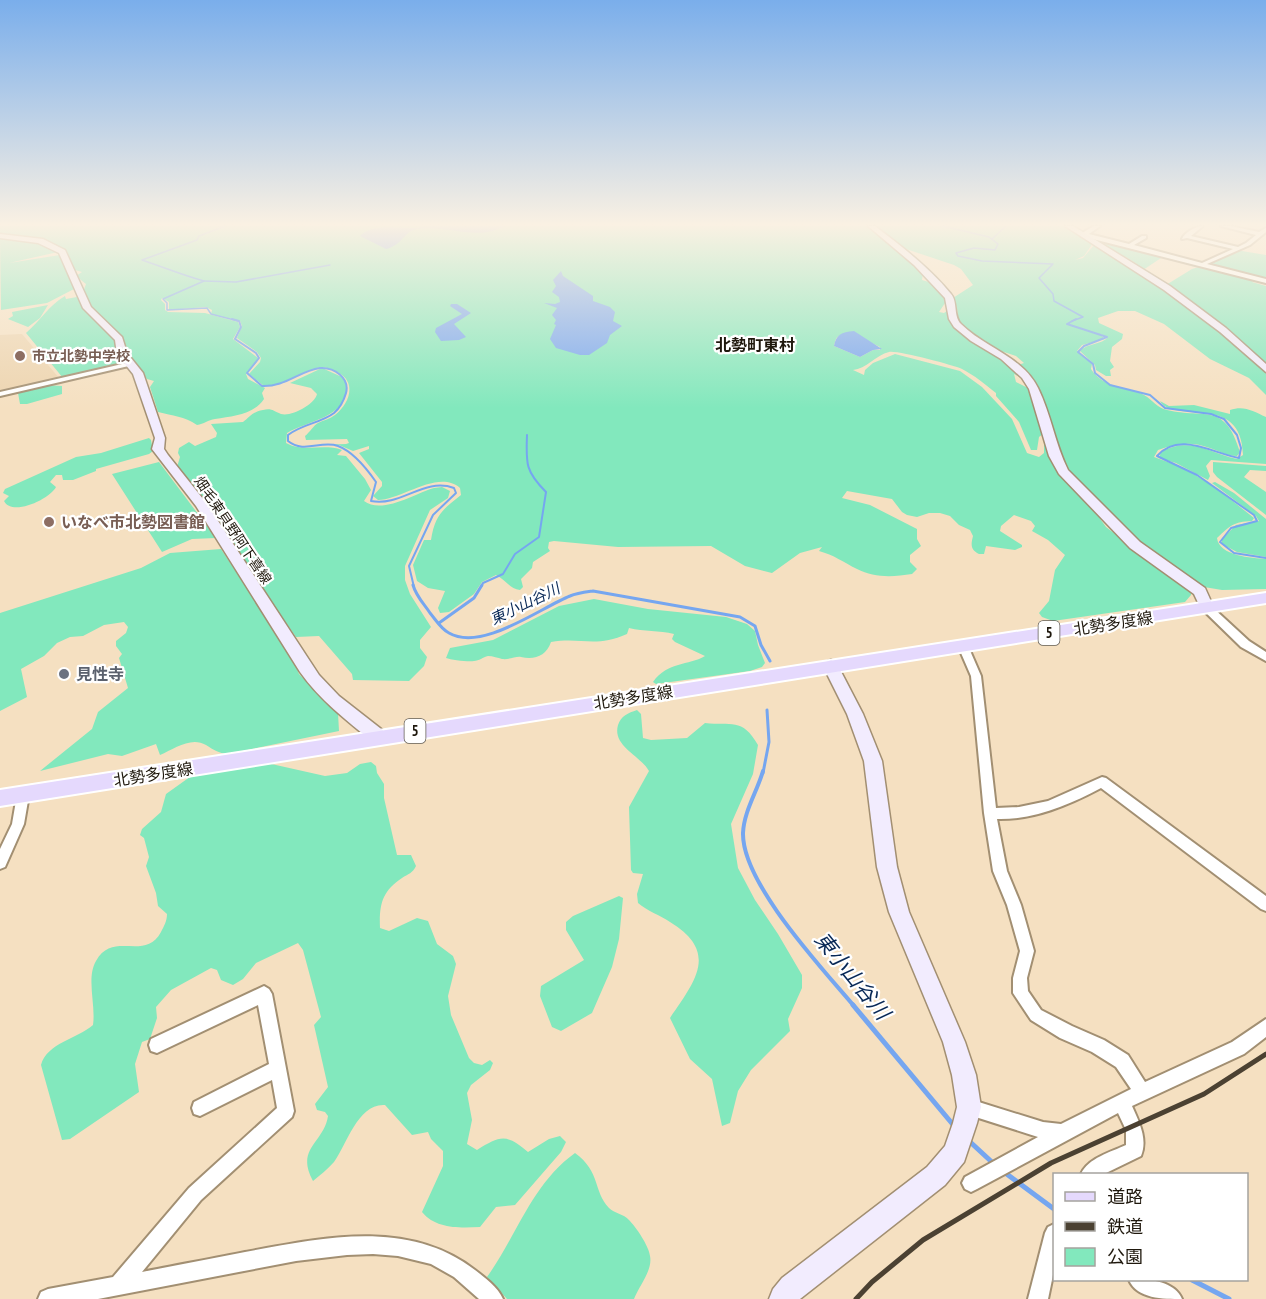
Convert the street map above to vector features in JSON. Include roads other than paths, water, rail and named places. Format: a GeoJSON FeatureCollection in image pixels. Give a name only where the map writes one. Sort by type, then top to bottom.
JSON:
{"type":"FeatureCollection","features":[{"type":"Feature","properties":{"kind":"main road","name":"北勢多度線"},"geometry":{"type":"LineString","coordinates":[[0,798],[1266,598]]}},
{"type":"Feature","properties":{"kind":"street","name":"畑毛東貝野阿下喜線"},"geometry":{"type":"LineString","coordinates":[[77,287],[87,308],[118,339],[122,354],[144,386],[160,438],[158,449],[162,457],[201,504],[308,674],[324,692],[379,737]]}},
{"type":"Feature","properties":{"kind":"street"},"geometry":{"type":"LineString","coordinates":[[939,287],[949,297],[953,319],[957,325],[974,339],[1011,362],[1026,376],[1034,389],[1055,456],[1063,472],[1135,545],[1200,591],[1207,608],[1245,644],[1266,657]]}},
{"type":"Feature","properties":{"kind":"street"},"geometry":{"type":"LineString","coordinates":[[1163,287],[1223,330],[1266,369]]}},
{"type":"Feature","properties":{"kind":"street"},"geometry":{"type":"LineString","coordinates":[[0,394],[131,364]]}},
{"type":"Feature","properties":{"kind":"street"},"geometry":{"type":"LineString","coordinates":[[963,646],[976,676],[990,813],[1000,872],[1014,905],[1027,951],[1020,978],[1021,993],[1036,1015],[1098,1046],[1122,1061],[1142,1092]]}},
{"type":"Feature","properties":{"kind":"street"},"geometry":{"type":"LineString","coordinates":[[783,1299],[792,1288],[936,1176],[956,1153],[967,1115],[964,1076],[954,1042],[898,912],[887,867],[873,761],[855,714],[831,666]]}},
{"type":"Feature","properties":{"kind":"street"},"geometry":{"type":"LineString","coordinates":[[990,813],[1011,815],[1040,810],[1102,782],[1266,904]]}},
{"type":"Feature","properties":{"kind":"street"},"geometry":{"type":"LineString","coordinates":[[0,863],[18,824],[23,795]]}},
{"type":"Feature","properties":{"kind":"street"},"geometry":{"type":"LineString","coordinates":[[118,1286],[195,1194],[286,1111],[264,994],[157,1045]]}},
{"type":"Feature","properties":{"kind":"street"},"geometry":{"type":"LineString","coordinates":[[971,1183],[1122,1102],[1238,1048],[1266,1027]]}},
{"type":"Feature","properties":{"kind":"street"},"geometry":{"type":"LineString","coordinates":[[200,1108],[278,1068]]}},
{"type":"Feature","properties":{"kind":"street"},"geometry":{"type":"LineString","coordinates":[[1091,1173],[1102,1165],[1135,1150],[1134,1130],[1122,1102]]}},
{"type":"Feature","properties":{"kind":"street"},"geometry":{"type":"LineString","coordinates":[[967,1115],[1062,1133]]}},
{"type":"Feature","properties":{"kind":"street"},"geometry":{"type":"LineString","coordinates":[[1038,1299],[1053,1237]]}},
{"type":"Feature","properties":{"kind":"street"},"geometry":{"type":"LineString","coordinates":[[48,1299],[290,1254],[351,1246],[387,1247],[421,1252],[452,1263],[493,1299]]}},
{"type":"Feature","properties":{"kind":"street"},"geometry":{"type":"LineString","coordinates":[[1140,1281],[1172,1299]]}},
{"type":"Feature","properties":{"kind":"water"},"geometry":{"type":"Polygon","coordinates":[[[556,287],[579,287],[593,296],[593,301],[610,307],[615,312],[613,321],[622,326],[610,335],[607,343],[589,355],[580,355],[556,348],[550,339],[556,325],[554,324],[556,320],[552,315],[557,308],[544,303],[560,302],[559,297],[552,292],[556,287]]]}},
{"type":"Feature","properties":{"kind":"water"},"geometry":{"type":"Polygon","coordinates":[[[457,304],[471,313],[454,324],[466,337],[459,340],[441,341],[435,332],[436,328],[462,314],[450,306],[457,304]]]}},
{"type":"Feature","properties":{"kind":"water"},"geometry":{"type":"Polygon","coordinates":[[[854,331],[882,349],[873,350],[860,357],[834,346],[840,335],[854,331]]]}},
{"type":"Feature","properties":{"kind":"waterway","name":"東小山谷川"},"geometry":{"type":"LineString","coordinates":[[191,287],[163,299],[167,303],[167,310],[207,308],[211,314],[238,321]]}},
{"type":"Feature","properties":{"kind":"waterway","name":"東小山谷川"},"geometry":{"type":"LineString","coordinates":[[1047,287],[1053,294],[1054,301],[1083,317],[1073,321]]}},
{"type":"Feature","properties":{"kind":"waterway","name":"東小山谷川"},"geometry":{"type":"LineString","coordinates":[[232,319],[239,321],[241,327],[235,339],[256,353],[259,358],[247,373],[262,386],[285,382],[305,372],[320,368],[331,369],[340,374],[346,383],[345,396],[336,411],[293,431],[288,435],[288,441],[294,445],[306,447],[338,446],[349,452],[376,482],[371,501],[392,500],[433,486],[454,488],[456,493],[433,515],[409,566],[414,587]]}},
{"type":"Feature","properties":{"kind":"waterway","name":"東小山谷川"},"geometry":{"type":"LineString","coordinates":[[1073,321],[1067,324],[1107,337],[1084,346],[1078,352],[1093,364],[1095,373],[1110,385],[1150,395],[1165,408],[1211,414],[1224,419],[1237,435],[1241,448],[1239,458],[1185,444],[1175,445],[1157,456],[1197,475],[1254,515],[1257,521],[1231,528],[1220,542],[1234,553],[1266,558]]}},
{"type":"Feature","properties":{"kind":"waterway"},"geometry":{"type":"LineString","coordinates":[[482,585],[503,574],[515,554],[539,537],[546,492],[530,472],[527,435]]}},
{"type":"Feature","properties":{"kind":"waterway","name":"東小山谷川"},"geometry":{"type":"LineString","coordinates":[[413,585],[420,600],[441,627],[449,633],[462,637],[478,637],[494,633],[570,596],[593,591],[740,617],[755,626],[761,645],[770,661]]}},
{"type":"Feature","properties":{"kind":"waterway"},"geometry":{"type":"LineString","coordinates":[[439,623],[474,598],[482,585]]}},
{"type":"Feature","properties":{"kind":"waterway","name":"東小山谷川"},"geometry":{"type":"LineString","coordinates":[[763,773],[769,742],[767,710]]}},
{"type":"Feature","properties":{"kind":"waterway","name":"東小山谷川"},"geometry":{"type":"LineString","coordinates":[[763,771],[744,825],[746,853],[755,876],[769,900],[805,948],[854,1006]]}},
{"type":"Feature","properties":{"kind":"waterway","name":"東小山谷川"},"geometry":{"type":"LineString","coordinates":[[853,1005],[955,1127]]}},
{"type":"Feature","properties":{"kind":"waterway","name":"東小山谷川"},"geometry":{"type":"LineString","coordinates":[[968,1140],[994,1164]]}},
{"type":"Feature","properties":{"kind":"waterway","name":"東小山谷川"},"geometry":{"type":"LineString","coordinates":[[1004,1172],[1053,1208]]}},
{"type":"Feature","properties":{"kind":"waterway","name":"東小山谷川"},"geometry":{"type":"LineString","coordinates":[[1194,1281],[1229,1299]]}},
{"type":"Feature","properties":{"kind":"railway"},"geometry":{"type":"LineString","coordinates":[[856,1299],[872,1282],[923,1240],[1051,1163],[1204,1094],[1266,1054]]}},
{"type":"Feature","properties":{"kind":"place","name":"市立北勢中学校"},"geometry":{"type":"Point","coordinates":[20,356]}},
{"type":"Feature","properties":{"kind":"place","name":"いなべ市北勢図書館"},"geometry":{"type":"Point","coordinates":[49,522]}},
{"type":"Feature","properties":{"kind":"place","name":"見性寺"},"geometry":{"type":"Point","coordinates":[64,674]}},
{"type":"Feature","properties":{"kind":"district","name":"北勢町東村"},"geometry":{"type":"Point","coordinates":[755,345]}}]}
